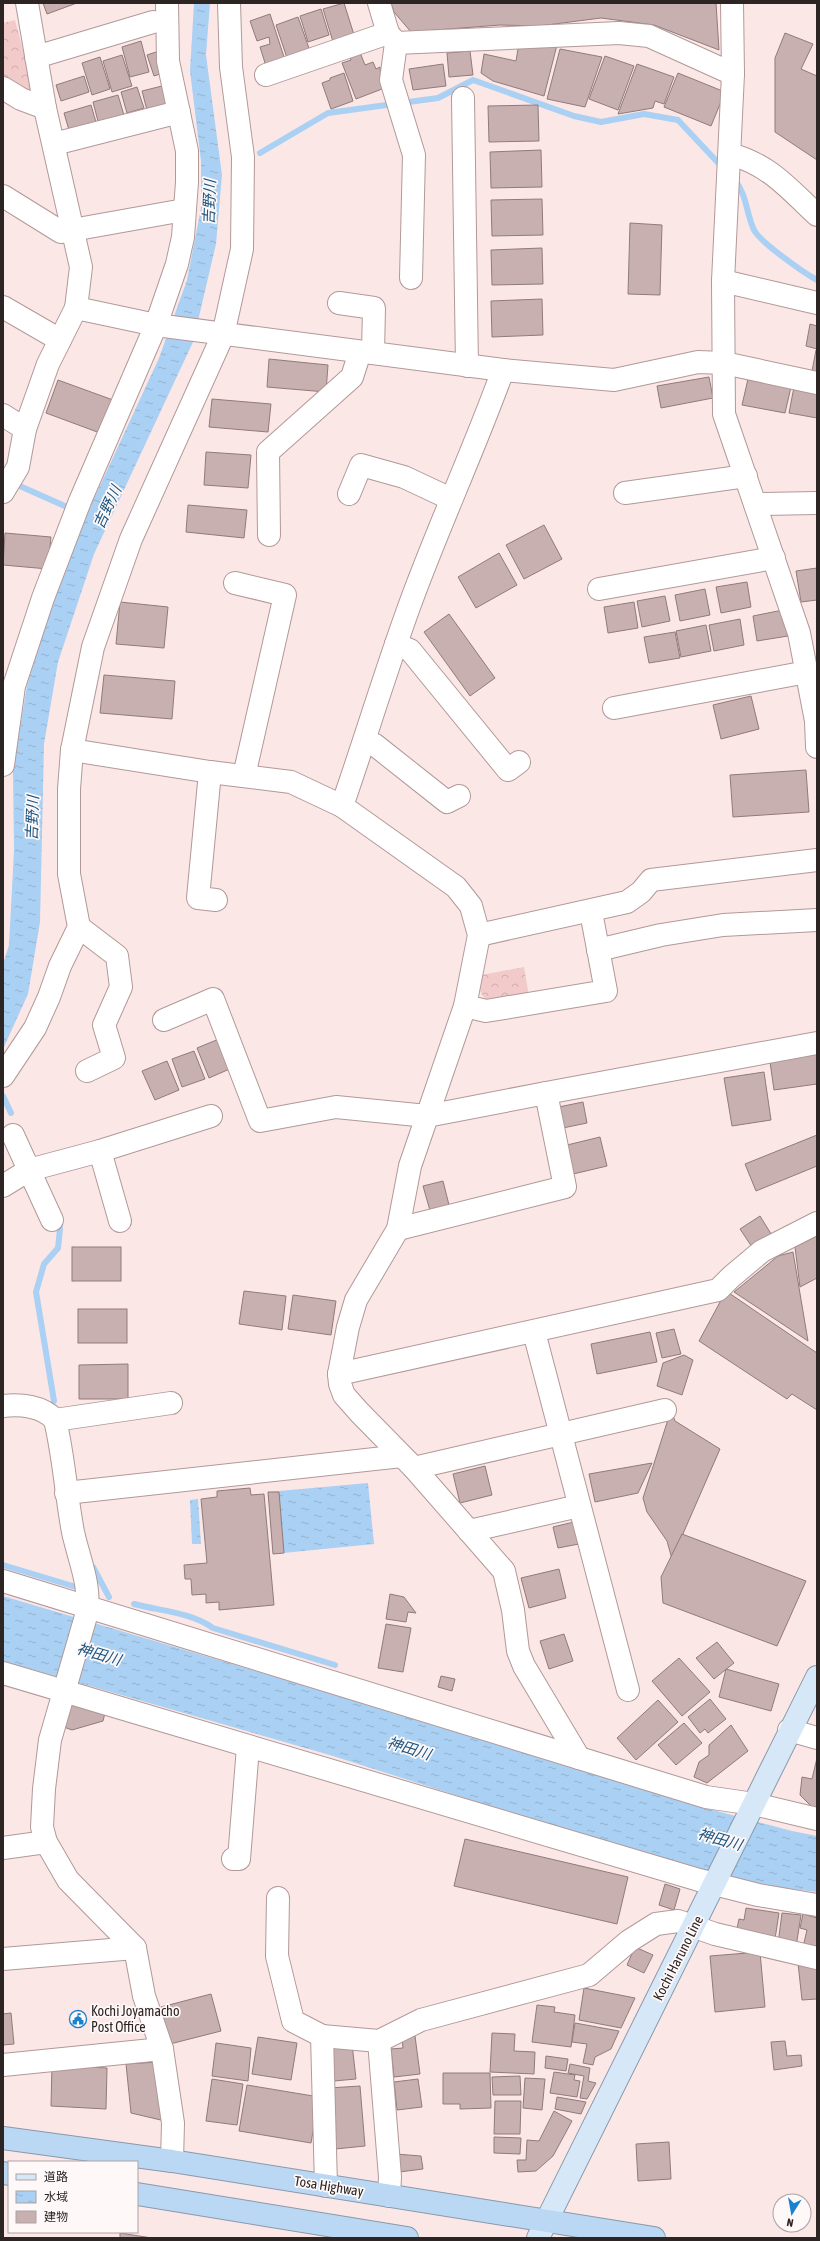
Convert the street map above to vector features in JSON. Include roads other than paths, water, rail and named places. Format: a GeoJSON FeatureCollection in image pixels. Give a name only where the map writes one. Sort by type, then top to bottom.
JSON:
{"type":"FeatureCollection","features":[{"type":"Feature","properties":{"kind":"highway","name":"Tosa Highway"},"geometry":{"type":"LineString","coordinates":[[3,2138],[172,2161],[390,2196],[543,2230],[654,2238]]}},
{"type":"Feature","properties":{"kind":"highway"},"geometry":{"type":"LineString","coordinates":[[138,2194],[407,2238]]}},
{"type":"Feature","properties":{"kind":"main road","name":"Kochi Haruno Line"},"geometry":{"type":"LineString","coordinates":[[543,2230],[694,1927],[789,1730],[817,1677]]}},
{"type":"Feature","properties":{"kind":"street"},"geometry":{"type":"LineString","coordinates":[[3,492],[18,467],[25,429],[48,364],[76,308],[81,267],[74,230],[45,108],[27,3]]}},
{"type":"Feature","properties":{"kind":"street"},"geometry":{"type":"LineString","coordinates":[[3,765],[14,686],[71,522],[162,326],[183,237],[187,182],[187,151],[168,61],[167,3]]}},
{"type":"Feature","properties":{"kind":"street"},"geometry":{"type":"LineString","coordinates":[[3,1076],[36,1028],[49,998],[60,966],[79,927],[69,874],[69,789],[72,750],[93,647],[131,539],[215,334],[242,249],[243,157],[231,67],[228,3]]}},
{"type":"Feature","properties":{"kind":"street"},"geometry":{"type":"LineString","coordinates":[[379,3],[392,38],[391,80],[414,155],[411,278]]}},
{"type":"Feature","properties":{"kind":"street"},"geometry":{"type":"LineString","coordinates":[[732,3],[733,74],[729,182],[723,281],[724,414],[800,632],[806,672],[817,721],[817,747]]}},
{"type":"Feature","properties":{"kind":"street"},"geometry":{"type":"LineString","coordinates":[[36,57],[153,22]]}},
{"type":"Feature","properties":{"kind":"street"},"geometry":{"type":"LineString","coordinates":[[266,75],[392,38],[619,33],[649,36],[733,74]]}},
{"type":"Feature","properties":{"kind":"street"},"geometry":{"type":"LineString","coordinates":[[3,88],[21,99],[45,108]]}},
{"type":"Feature","properties":{"kind":"street"},"geometry":{"type":"LineString","coordinates":[[463,98],[467,366]]}},
{"type":"Feature","properties":{"kind":"street"},"geometry":{"type":"LineString","coordinates":[[54,144],[179,112]]}},
{"type":"Feature","properties":{"kind":"street"},"geometry":{"type":"LineString","coordinates":[[730,157],[750,160],[768,169],[817,215]]}},
{"type":"Feature","properties":{"kind":"street"},"geometry":{"type":"LineString","coordinates":[[3,196],[61,232],[184,210]]}},
{"type":"Feature","properties":{"kind":"street"},"geometry":{"type":"LineString","coordinates":[[723,281],[817,303]]}},
{"type":"Feature","properties":{"kind":"street"},"geometry":{"type":"LineString","coordinates":[[269,535],[268,452],[352,377],[366,353],[374,308],[339,303]]}},
{"type":"Feature","properties":{"kind":"street"},"geometry":{"type":"LineString","coordinates":[[3,307],[60,340]]}},
{"type":"Feature","properties":{"kind":"street"},"geometry":{"type":"LineString","coordinates":[[76,308],[162,326],[215,334],[503,370],[614,380],[698,362],[724,363],[817,383]]}},
{"type":"Feature","properties":{"kind":"street"},"geometry":{"type":"LineString","coordinates":[[342,806],[396,644],[451,499],[482,428],[503,370]]}},
{"type":"Feature","properties":{"kind":"street"},"geometry":{"type":"LineString","coordinates":[[3,414],[25,429]]}},
{"type":"Feature","properties":{"kind":"street"},"geometry":{"type":"LineString","coordinates":[[349,494],[361,465],[404,477],[451,499]]}},
{"type":"Feature","properties":{"kind":"street"},"geometry":{"type":"LineString","coordinates":[[625,492],[746,476]]}},
{"type":"Feature","properties":{"kind":"street"},"geometry":{"type":"LineString","coordinates":[[755,504],[817,503]]}},
{"type":"Feature","properties":{"kind":"street"},"geometry":{"type":"LineString","coordinates":[[599,589],[774,558]]}},
{"type":"Feature","properties":{"kind":"street"},"geometry":{"type":"LineString","coordinates":[[235,583],[285,595],[244,776]]}},
{"type":"Feature","properties":{"kind":"street"},"geometry":{"type":"LineString","coordinates":[[396,644],[410,650],[508,770],[519,762]]}},
{"type":"Feature","properties":{"kind":"street"},"geometry":{"type":"LineString","coordinates":[[614,708],[806,672]]}},
{"type":"Feature","properties":{"kind":"street"},"geometry":{"type":"LineString","coordinates":[[365,740],[375,745],[447,802],[459,796]]}},
{"type":"Feature","properties":{"kind":"street"},"geometry":{"type":"LineString","coordinates":[[72,750],[210,772],[291,782],[342,806],[456,887],[471,906],[479,935],[464,1006],[410,1166],[398,1229],[356,1300],[348,1326],[339,1374],[340,1384],[344,1395],[408,1462],[504,1571],[514,1610],[518,1650],[524,1666],[579,1758]]}},
{"type":"Feature","properties":{"kind":"street"},"geometry":{"type":"LineString","coordinates":[[210,772],[198,898],[216,900]]}},
{"type":"Feature","properties":{"kind":"street"},"geometry":{"type":"LineString","coordinates":[[479,935],[591,912],[627,902],[641,892],[651,880],[817,860]]}},
{"type":"Feature","properties":{"kind":"street"},"geometry":{"type":"LineString","coordinates":[[464,1006],[486,1011],[606,991],[591,912]]}},
{"type":"Feature","properties":{"kind":"street"},"geometry":{"type":"LineString","coordinates":[[598,950],[661,935],[723,925],[817,920]]}},
{"type":"Feature","properties":{"kind":"street"},"geometry":{"type":"LineString","coordinates":[[79,927],[117,956],[122,987],[104,1025],[114,1058],[87,1071]]}},
{"type":"Feature","properties":{"kind":"street"},"geometry":{"type":"LineString","coordinates":[[164,1020],[213,999],[260,1121],[336,1108],[427,1116],[817,1042]]}},
{"type":"Feature","properties":{"kind":"street"},"geometry":{"type":"LineString","coordinates":[[398,1229],[565,1187],[546,1093]]}},
{"type":"Feature","properties":{"kind":"street"},"geometry":{"type":"LineString","coordinates":[[3,1186],[29,1170],[100,1151],[211,1116]]}},
{"type":"Feature","properties":{"kind":"street"},"geometry":{"type":"LineString","coordinates":[[13,1135],[52,1220]]}},
{"type":"Feature","properties":{"kind":"street"},"geometry":{"type":"LineString","coordinates":[[100,1151],[120,1221]]}},
{"type":"Feature","properties":{"kind":"street"},"geometry":{"type":"LineString","coordinates":[[339,1374],[718,1290],[762,1251],[817,1223]]}},
{"type":"Feature","properties":{"kind":"street"},"geometry":{"type":"LineString","coordinates":[[534,1332],[559,1433],[628,1690]]}},
{"type":"Feature","properties":{"kind":"street"},"geometry":{"type":"LineString","coordinates":[[55,1420],[171,1403]]}},
{"type":"Feature","properties":{"kind":"street"},"geometry":{"type":"LineString","coordinates":[[3,1406],[22,1405],[49,1412],[55,1420],[66,1493],[78,1554],[86,1581],[87,1611],[50,1740],[44,1789],[42,1827],[46,1842],[68,1880],[135,1948],[144,1996],[162,2049],[173,2123],[172,2161]]}},
{"type":"Feature","properties":{"kind":"street"},"geometry":{"type":"LineString","coordinates":[[66,1493],[408,1462],[559,1433],[665,1410]]}},
{"type":"Feature","properties":{"kind":"street"},"geometry":{"type":"LineString","coordinates":[[469,1531],[579,1506]]}},
{"type":"Feature","properties":{"kind":"street"},"geometry":{"type":"LineString","coordinates":[[3,1581],[87,1611],[706,1797],[752,1808],[817,1819]]}},
{"type":"Feature","properties":{"kind":"street"},"geometry":{"type":"LineString","coordinates":[[3,1673],[65,1688],[248,1747],[715,1883],[758,1895],[817,1905]]}},
{"type":"Feature","properties":{"kind":"street"},"geometry":{"type":"LineString","coordinates":[[789,1730],[817,1738]]}},
{"type":"Feature","properties":{"kind":"street"},"geometry":{"type":"LineString","coordinates":[[233,1859],[239,1859],[248,1747]]}},
{"type":"Feature","properties":{"kind":"street"},"geometry":{"type":"LineString","coordinates":[[3,1848],[46,1842]]}},
{"type":"Feature","properties":{"kind":"street"},"geometry":{"type":"LineString","coordinates":[[278,1898],[277,1956],[293,2021],[322,2036],[379,2042],[421,2020],[588,1975],[630,1941],[656,1924],[678,1921],[694,1927],[817,1958]]}},
{"type":"Feature","properties":{"kind":"street"},"geometry":{"type":"LineString","coordinates":[[3,1959],[135,1948]]}},
{"type":"Feature","properties":{"kind":"street"},"geometry":{"type":"LineString","coordinates":[[322,2036],[326,2186]]}},
{"type":"Feature","properties":{"kind":"street"},"geometry":{"type":"LineString","coordinates":[[379,2042],[390,2177],[390,2196]]}},
{"type":"Feature","properties":{"kind":"street"},"geometry":{"type":"LineString","coordinates":[[3,2065],[162,2049]]}},
{"type":"Feature","properties":{"kind":"water","name":"吉野川"},"geometry":{"type":"Polygon","coordinates":[[[194,3],[210,3],[206,55],[222,175],[216,244],[193,342],[94,554],[58,662],[44,744],[40,922],[28,994],[3,1049],[3,964],[9,945],[14,850],[13,772],[27,685],[59,583],[92,503],[159,358],[187,280],[201,208],[201,161],[190,71],[194,3]]]}},
{"type":"Feature","properties":{"kind":"water"},"geometry":{"type":"Polygon","coordinates":[[[368,1483],[374,1544],[273,1554],[268,1492],[368,1483]]]}},
{"type":"Feature","properties":{"kind":"water"},"geometry":{"type":"Polygon","coordinates":[[[198,1499],[201,1544],[192,1544],[190,1500],[198,1499]]]}},
{"type":"Feature","properties":{"kind":"water","name":"神田川"},"geometry":{"type":"Polygon","coordinates":[[[3,1596],[350,1699],[709,1809],[792,1831],[817,1836],[817,1892],[752,1884],[603,1842],[333,1756],[3,1661],[3,1596]]]}},
{"type":"Feature","properties":{"kind":"waterway"},"geometry":{"type":"LineString","coordinates":[[260,153],[328,113],[438,98],[473,80],[574,116],[601,122],[644,114],[678,120],[723,168]]}},
{"type":"Feature","properties":{"kind":"waterway"},"geometry":{"type":"LineString","coordinates":[[734,179],[744,197],[751,224],[758,235],[783,257],[817,280]]}},
{"type":"Feature","properties":{"kind":"waterway","name":"吉野川"},"geometry":{"type":"LineString","coordinates":[[13,483],[94,519]]}},
{"type":"Feature","properties":{"kind":"waterway"},"geometry":{"type":"LineString","coordinates":[[3,1096],[11,1113]]}},
{"type":"Feature","properties":{"kind":"waterway"},"geometry":{"type":"LineString","coordinates":[[54,1401],[36,1292],[44,1264],[58,1248],[60,1229],[59,1221]]}},
{"type":"Feature","properties":{"kind":"waterway"},"geometry":{"type":"LineString","coordinates":[[3,1565],[76,1587]]}},
{"type":"Feature","properties":{"kind":"waterway"},"geometry":{"type":"LineString","coordinates":[[93,1567],[109,1597]]}},
{"type":"Feature","properties":{"kind":"waterway"},"geometry":{"type":"LineString","coordinates":[[134,1604],[195,1618],[213,1628],[335,1665]]}},
{"type":"Feature","properties":{"kind":"place","name":"Kochi Joyamacho Post Office"},"geometry":{"type":"Point","coordinates":[78,2019]}}]}
